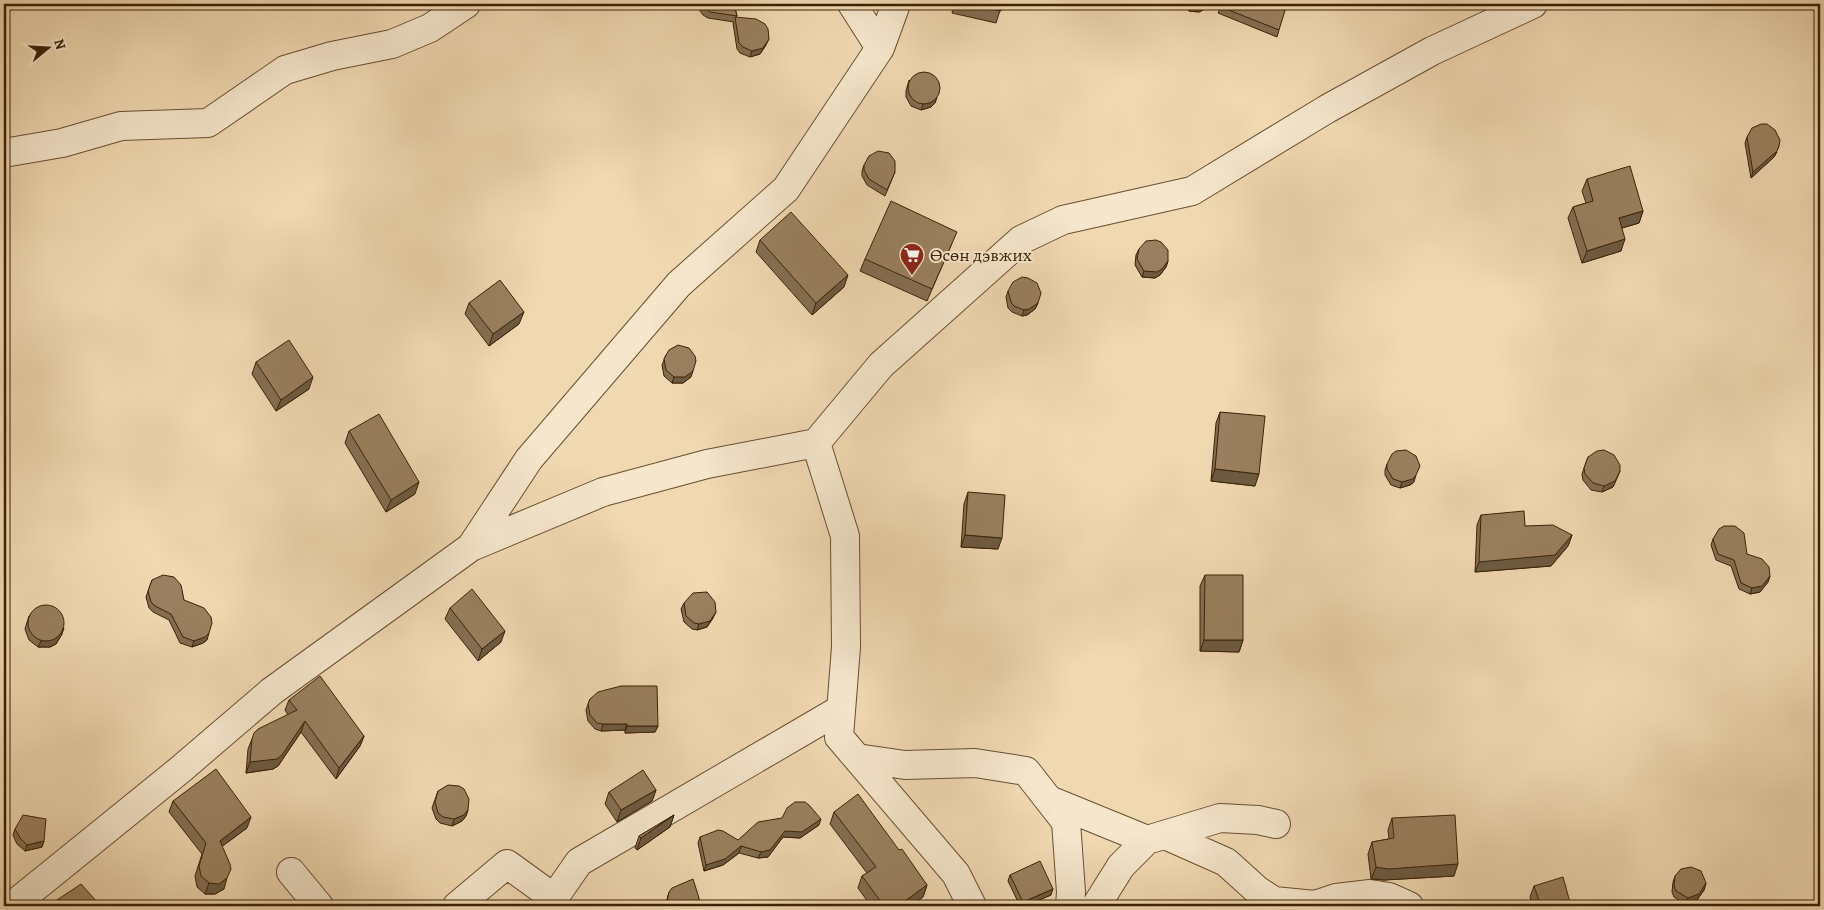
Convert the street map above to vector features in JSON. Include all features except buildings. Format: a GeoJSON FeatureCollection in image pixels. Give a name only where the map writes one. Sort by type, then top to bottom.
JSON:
{"type":"FeatureCollection","features":[{"type":"Feature","properties":{"kind":"street"},"geometry":{"type":"LineString","coordinates":[[4,153],[62,142],[121,126],[208,123],[285,70],[332,56],[392,44],[430,28],[466,4]]}},
{"type":"Feature","properties":{"kind":"street"},"geometry":{"type":"LineString","coordinates":[[852,4],[880,48]]}},
{"type":"Feature","properties":{"kind":"street"},"geometry":{"type":"LineString","coordinates":[[471,547],[529,459],[679,284],[786,189],[880,48],[896,4]]}},
{"type":"Feature","properties":{"kind":"street"},"geometry":{"type":"LineString","coordinates":[[12,906],[181,769],[272,691],[471,547],[603,492],[707,464],[816,443],[881,365],[1021,240],[1063,220],[1192,191],[1344,99],[1432,51],[1533,4]]}},
{"type":"Feature","properties":{"kind":"street"},"geometry":{"type":"LineString","coordinates":[[816,443],[845,536],[846,647],[839,737],[956,874],[972,906]]}},
{"type":"Feature","properties":{"kind":"street"},"geometry":{"type":"LineString","coordinates":[[457,906],[507,864],[554,898],[579,862],[841,709]]}},
{"type":"Feature","properties":{"kind":"street"},"geometry":{"type":"LineString","coordinates":[[857,758],[904,765],[975,763],[1026,771],[1066,822],[1070,906]]}},
{"type":"Feature","properties":{"kind":"street"},"geometry":{"type":"LineString","coordinates":[[1049,800],[1226,862],[1257,890],[1274,901],[1315,905],[1336,898],[1370,894],[1389,897],[1409,906]]}},
{"type":"Feature","properties":{"kind":"street"},"geometry":{"type":"LineString","coordinates":[[1096,906],[1121,866],[1156,838],[1220,818],[1258,820],[1276,824]]}},
{"type":"Feature","properties":{"kind":"street"},"geometry":{"type":"LineString","coordinates":[[292,872],[316,905]]}},
{"type":"Feature","properties":{"kind":"place","name":"Өсөн дэвжих"},"geometry":{"type":"Point","coordinates":[912,276]}}]}
